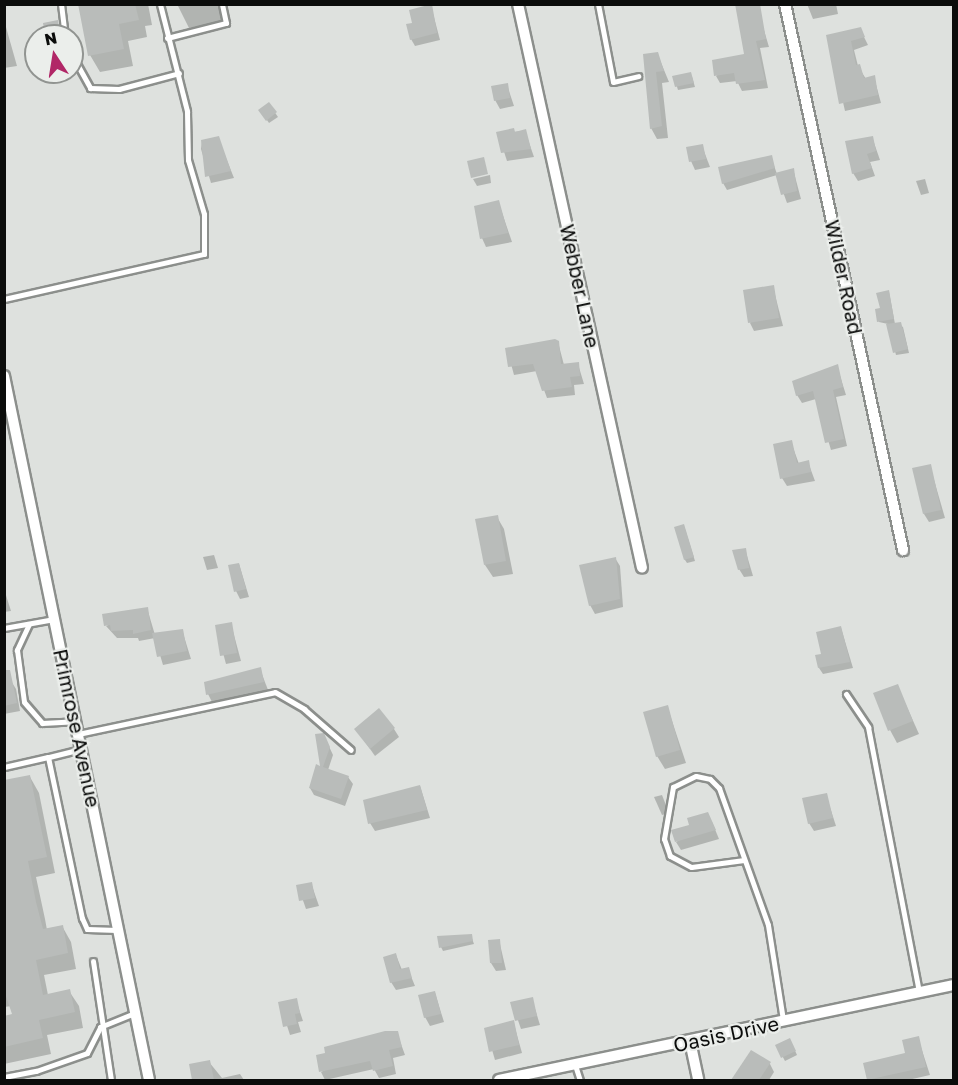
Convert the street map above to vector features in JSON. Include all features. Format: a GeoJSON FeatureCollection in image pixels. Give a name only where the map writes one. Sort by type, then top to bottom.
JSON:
{"type":"FeatureCollection","features":[{"type":"Feature","properties":{"kind":"street","name":"Webber Lane"},"geometry":{"type":"LineString","coordinates":[[518,4],[642,568]]}},
{"type":"Feature","properties":{"kind":"street","name":"Wilder Road"},"geometry":{"type":"LineString","coordinates":[[785,4],[903,550]]}},
{"type":"Feature","properties":{"kind":"street","name":"Primrose Avenue"},"geometry":{"type":"LineString","coordinates":[[4,376],[149,1080]]}},
{"type":"Feature","properties":{"kind":"street","name":"Oasis Drive"},"geometry":{"type":"LineString","coordinates":[[499,1080],[954,985]]}},
{"type":"Feature","properties":{"kind":"street"},"geometry":{"type":"LineString","coordinates":[[690,1041],[698,1080]]}},
{"type":"Feature","properties":{"kind":"lane"},"geometry":{"type":"LineString","coordinates":[[62,4],[64,24]]}},
{"type":"Feature","properties":{"kind":"lane"},"geometry":{"type":"LineString","coordinates":[[4,299],[204,254],[204,214],[188,160],[188,111],[179,73],[167,38],[160,4]]}},
{"type":"Feature","properties":{"kind":"lane"},"geometry":{"type":"LineString","coordinates":[[167,38],[226,23],[222,4]]}},
{"type":"Feature","properties":{"kind":"lane"},"geometry":{"type":"LineString","coordinates":[[598,4],[613,82],[638,76]]}},
{"type":"Feature","properties":{"kind":"lane"},"geometry":{"type":"LineString","coordinates":[[84,77],[90,88],[119,89],[179,73]]}},
{"type":"Feature","properties":{"kind":"lane"},"geometry":{"type":"LineString","coordinates":[[4,628],[54,619]]}},
{"type":"Feature","properties":{"kind":"lane"},"geometry":{"type":"LineString","coordinates":[[28,624],[17,650],[24,702],[32,716],[42,723],[75,721]]}},
{"type":"Feature","properties":{"kind":"lane"},"geometry":{"type":"LineString","coordinates":[[78,734],[275,692],[304,709],[351,750]]}},
{"type":"Feature","properties":{"kind":"lane"},"geometry":{"type":"LineString","coordinates":[[846,694],[868,727],[919,992]]}},
{"type":"Feature","properties":{"kind":"lane"},"geometry":{"type":"LineString","coordinates":[[4,767],[81,749]]}},
{"type":"Feature","properties":{"kind":"lane"},"geometry":{"type":"LineString","coordinates":[[48,757],[82,918],[87,929],[118,930]]}},
{"type":"Feature","properties":{"kind":"lane"},"geometry":{"type":"LineString","coordinates":[[744,860],[691,867],[670,856],[664,839],[673,787],[696,777],[710,779],[719,788],[768,926],[783,1022]]}},
{"type":"Feature","properties":{"kind":"lane"},"geometry":{"type":"LineString","coordinates":[[93,961],[102,1005],[100,1027],[111,1080]]}},
{"type":"Feature","properties":{"kind":"lane"},"geometry":{"type":"LineString","coordinates":[[4,1077],[36,1071],[87,1053],[100,1027],[135,1013]]}},
{"type":"Feature","properties":{"kind":"lane"},"geometry":{"type":"LineString","coordinates":[[575,1065],[580,1080]]}},
{"type":"Feature","properties":{"kind":"lane"},"geometry":{"type":"LineString","coordinates":[[34,1080],[36,1071]]}},
{"type":"Feature","properties":{"kind":"building"},"geometry":{"type":"Polygon","coordinates":[[[78,4],[135,4],[139,20],[119,24],[124,49],[88,56],[84,24],[82,24],[78,4]]]}},
{"type":"Feature","properties":{"kind":"building"},"geometry":{"type":"Polygon","coordinates":[[[432,4],[437,33],[410,40],[406,24],[412,23],[409,10],[432,4]]]}},
{"type":"Feature","properties":{"kind":"building"},"geometry":{"type":"Polygon","coordinates":[[[735,4],[760,4],[766,39],[756,41],[765,80],[736,84],[734,73],[714,76],[712,60],[744,54],[735,4]]]}},
{"type":"Feature","properties":{"kind":"building"},"geometry":{"type":"Polygon","coordinates":[[[58,20],[58,24],[43,24],[58,20]]]}},
{"type":"Feature","properties":{"kind":"building"},"geometry":{"type":"Polygon","coordinates":[[[861,27],[865,37],[851,41],[856,65],[860,64],[864,78],[875,75],[878,95],[839,104],[826,35],[861,27]]]}},
{"type":"Feature","properties":{"kind":"building"},"geometry":{"type":"Polygon","coordinates":[[[658,52],[664,71],[656,72],[662,126],[650,129],[643,54],[658,52]]]}},
{"type":"Feature","properties":{"kind":"building"},"geometry":{"type":"Polygon","coordinates":[[[691,72],[694,83],[675,87],[672,76],[691,72]]]}},
{"type":"Feature","properties":{"kind":"building"},"geometry":{"type":"Polygon","coordinates":[[[508,83],[510,98],[494,101],[491,86],[508,83]]]}},
{"type":"Feature","properties":{"kind":"building"},"geometry":{"type":"Polygon","coordinates":[[[269,102],[277,112],[266,121],[258,110],[269,102]]]}},
{"type":"Feature","properties":{"kind":"building"},"geometry":{"type":"Polygon","coordinates":[[[514,128],[515,132],[526,129],[531,149],[501,153],[496,132],[514,128]]]}},
{"type":"Feature","properties":{"kind":"building"},"geometry":{"type":"Polygon","coordinates":[[[219,136],[231,171],[205,177],[201,140],[219,136]]]}},
{"type":"Feature","properties":{"kind":"building"},"geometry":{"type":"Polygon","coordinates":[[[873,136],[876,151],[867,154],[872,168],[852,174],[845,141],[873,136]]]}},
{"type":"Feature","properties":{"kind":"building"},"geometry":{"type":"Polygon","coordinates":[[[703,144],[706,159],[689,162],[686,147],[703,144]]]}},
{"type":"Feature","properties":{"kind":"building"},"geometry":{"type":"Polygon","coordinates":[[[772,155],[775,168],[722,184],[718,167],[772,155]]]}},
{"type":"Feature","properties":{"kind":"building"},"geometry":{"type":"Polygon","coordinates":[[[484,157],[488,174],[471,178],[467,161],[484,157]]]}},
{"type":"Feature","properties":{"kind":"building"},"geometry":{"type":"Polygon","coordinates":[[[794,168],[797,191],[781,195],[775,173],[794,168]]]}},
{"type":"Feature","properties":{"kind":"building"},"geometry":{"type":"Polygon","coordinates":[[[499,200],[508,233],[480,239],[474,206],[499,200]]]}},
{"type":"Feature","properties":{"kind":"building"},"geometry":{"type":"Polygon","coordinates":[[[774,285],[779,318],[748,323],[743,290],[774,285]]]}},
{"type":"Feature","properties":{"kind":"building"},"geometry":{"type":"Polygon","coordinates":[[[889,290],[894,319],[877,322],[875,309],[880,308],[876,293],[889,290]]]}},
{"type":"Feature","properties":{"kind":"building"},"geometry":{"type":"Polygon","coordinates":[[[901,322],[908,349],[893,353],[886,324],[901,322]]]}},
{"type":"Feature","properties":{"kind":"building"},"geometry":{"type":"Polygon","coordinates":[[[555,339],[559,341],[561,364],[579,362],[580,376],[570,377],[572,387],[542,391],[533,364],[508,367],[505,348],[555,339]]]}},
{"type":"Feature","properties":{"kind":"building"},"geometry":{"type":"Polygon","coordinates":[[[838,364],[843,387],[833,390],[844,439],[825,443],[813,391],[796,396],[792,381],[838,364]]]}},
{"type":"Feature","properties":{"kind":"building"},"geometry":{"type":"Polygon","coordinates":[[[792,440],[797,463],[809,460],[811,472],[780,479],[773,444],[792,440]]]}},
{"type":"Feature","properties":{"kind":"building"},"geometry":{"type":"Polygon","coordinates":[[[931,464],[941,510],[923,514],[912,468],[931,464]]]}},
{"type":"Feature","properties":{"kind":"building"},"geometry":{"type":"Polygon","coordinates":[[[498,515],[506,561],[484,565],[475,519],[498,515]]]}},
{"type":"Feature","properties":{"kind":"building"},"geometry":{"type":"Polygon","coordinates":[[[684,524],[694,557],[684,560],[674,527],[684,524]]]}},
{"type":"Feature","properties":{"kind":"building"},"geometry":{"type":"Polygon","coordinates":[[[746,548],[749,568],[738,570],[732,550],[746,548]]]}},
{"type":"Feature","properties":{"kind":"building"},"geometry":{"type":"Polygon","coordinates":[[[616,557],[620,599],[589,606],[579,565],[616,557]]]}},
{"type":"Feature","properties":{"kind":"building"},"geometry":{"type":"Polygon","coordinates":[[[239,563],[246,589],[234,592],[228,565],[239,563]]]}},
{"type":"Feature","properties":{"kind":"building"},"geometry":{"type":"Polygon","coordinates":[[[148,607],[151,630],[133,634],[133,630],[111,631],[110,625],[104,626],[102,614],[148,607]]]}},
{"type":"Feature","properties":{"kind":"building"},"geometry":{"type":"Polygon","coordinates":[[[232,622],[237,653],[220,656],[215,625],[232,622]]]}},
{"type":"Feature","properties":{"kind":"building"},"geometry":{"type":"Polygon","coordinates":[[[841,626],[850,662],[818,668],[815,655],[821,654],[816,632],[841,626]]]}},
{"type":"Feature","properties":{"kind":"building"},"geometry":{"type":"Polygon","coordinates":[[[183,629],[187,651],[157,657],[152,633],[183,629]]]}},
{"type":"Feature","properties":{"kind":"building"},"geometry":{"type":"Polygon","coordinates":[[[261,667],[264,682],[206,695],[204,682],[261,667]]]}},
{"type":"Feature","properties":{"kind":"building"},"geometry":{"type":"Polygon","coordinates":[[[4,670],[10,670],[17,703],[4,706],[4,670]]]}},
{"type":"Feature","properties":{"kind":"building"},"geometry":{"type":"Polygon","coordinates":[[[898,684],[913,721],[888,731],[873,693],[898,684]]]}},
{"type":"Feature","properties":{"kind":"building"},"geometry":{"type":"Polygon","coordinates":[[[668,705],[680,750],[656,757],[643,712],[668,705]]]}},
{"type":"Feature","properties":{"kind":"building"},"geometry":{"type":"Polygon","coordinates":[[[379,708],[395,728],[370,749],[354,729],[379,708]]]}},
{"type":"Feature","properties":{"kind":"building"},"geometry":{"type":"Polygon","coordinates":[[[324,733],[330,747],[323,767],[349,776],[341,799],[309,788],[316,764],[320,766],[315,734],[324,733]]]}},
{"type":"Feature","properties":{"kind":"building"},"geometry":{"type":"Polygon","coordinates":[[[30,775],[47,857],[28,861],[36,902],[43,929],[63,925],[68,953],[36,960],[43,995],[70,989],[75,1012],[39,1020],[43,1038],[4,1047],[4,1016],[12,1014],[4,990],[4,780],[30,775]]]}},
{"type":"Feature","properties":{"kind":"building"},"geometry":{"type":"Polygon","coordinates":[[[420,785],[427,810],[368,824],[363,800],[420,785]]]}},
{"type":"Feature","properties":{"kind":"building"},"geometry":{"type":"Polygon","coordinates":[[[827,793],[833,818],[808,824],[802,798],[827,793]]]}},
{"type":"Feature","properties":{"kind":"building"},"geometry":{"type":"Polygon","coordinates":[[[708,812],[716,830],[675,842],[671,830],[689,825],[687,818],[708,812]]]}},
{"type":"Feature","properties":{"kind":"building"},"geometry":{"type":"Polygon","coordinates":[[[312,882],[315,898],[299,901],[296,885],[312,882]]]}},
{"type":"Feature","properties":{"kind":"building"},"geometry":{"type":"Polygon","coordinates":[[[472,934],[473,941],[439,948],[437,936],[472,934]]]}},
{"type":"Feature","properties":{"kind":"building"},"geometry":{"type":"Polygon","coordinates":[[[500,939],[502,963],[490,963],[488,940],[500,939]]]}},
{"type":"Feature","properties":{"kind":"building"},"geometry":{"type":"Polygon","coordinates":[[[396,953],[400,969],[409,967],[412,978],[390,983],[383,957],[396,953]]]}},
{"type":"Feature","properties":{"kind":"building"},"geometry":{"type":"Polygon","coordinates":[[[435,991],[441,1014],[424,1018],[418,995],[435,991]]]}},
{"type":"Feature","properties":{"kind":"building"},"geometry":{"type":"Polygon","coordinates":[[[533,997],[537,1016],[515,1021],[510,1002],[533,997]]]}},
{"type":"Feature","properties":{"kind":"building"},"geometry":{"type":"Polygon","coordinates":[[[297,998],[300,1013],[295,1014],[297,1024],[283,1027],[278,1002],[297,998]]]}},
{"type":"Feature","properties":{"kind":"building"},"geometry":{"type":"Polygon","coordinates":[[[514,1020],[519,1045],[489,1052],[484,1028],[514,1020]]]}},
{"type":"Feature","properties":{"kind":"building"},"geometry":{"type":"Polygon","coordinates":[[[385,1031],[398,1031],[402,1047],[389,1050],[393,1066],[373,1071],[370,1061],[319,1072],[316,1055],[325,1053],[324,1047],[385,1031]]]}},
{"type":"Feature","properties":{"kind":"building"},"geometry":{"type":"Polygon","coordinates":[[[919,1036],[926,1067],[867,1080],[863,1063],[905,1053],[902,1040],[919,1036]]]}},
{"type":"Feature","properties":{"kind":"building"},"geometry":{"type":"Polygon","coordinates":[[[790,1038],[796,1051],[781,1058],[775,1045],[790,1038]]]}},
{"type":"Feature","properties":{"kind":"building"},"geometry":{"type":"Polygon","coordinates":[[[751,1050],[771,1062],[759,1080],[731,1080],[751,1050]]]}},
{"type":"Feature","properties":{"kind":"building"},"geometry":{"type":"Polygon","coordinates":[[[210,1060],[214,1080],[192,1080],[189,1064],[210,1060]]]}}]}
